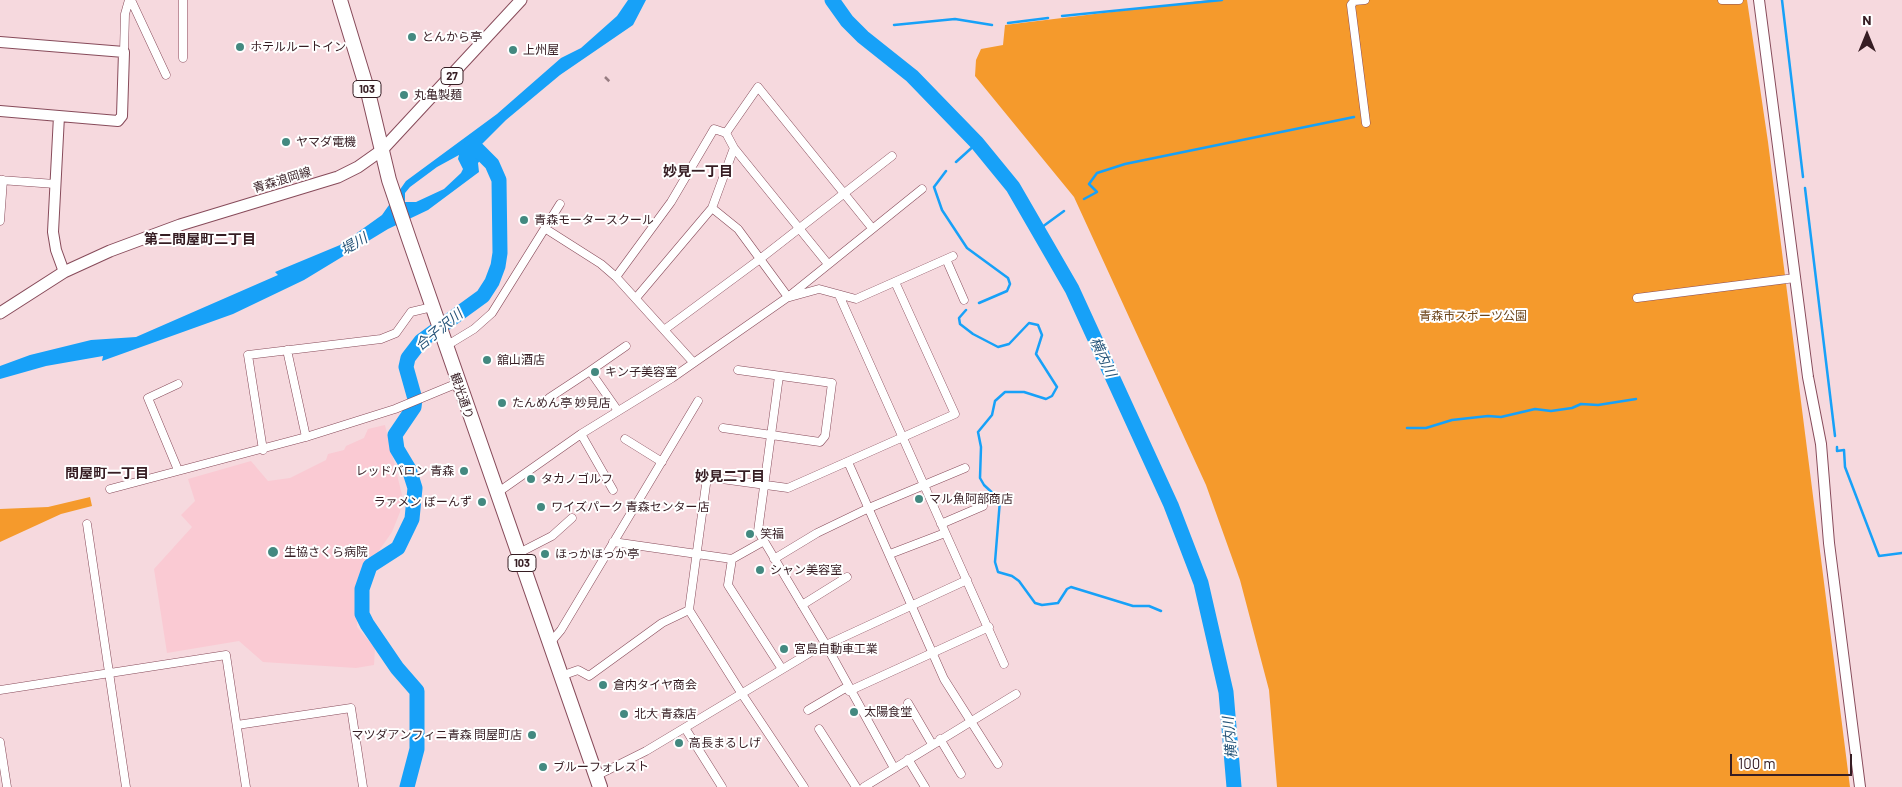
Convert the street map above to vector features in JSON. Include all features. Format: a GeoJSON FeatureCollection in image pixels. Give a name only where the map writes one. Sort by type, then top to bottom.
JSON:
{"type":"FeatureCollection","features":[{"type":"Feature","properties":{"kind":"highway","name":"観光通り"},"geometry":{"type":"LineString","coordinates":[[340,0],[368,92],[389,180],[444,343],[598,781]]}},
{"type":"Feature","properties":{"kind":"main road","name":"青森浪岡線"},"geometry":{"type":"LineString","coordinates":[[0,313],[64,272],[110,251],[180,225],[338,178],[358,167],[382,150],[521,0]]}},
{"type":"Feature","properties":{"kind":"street"},"geometry":{"type":"LineString","coordinates":[[0,111],[118,121],[122,116],[125,14],[130,0]]}},
{"type":"Feature","properties":{"kind":"street"},"geometry":{"type":"LineString","coordinates":[[130,0],[166,75]]}},
{"type":"Feature","properties":{"kind":"street"},"geometry":{"type":"LineString","coordinates":[[183,0],[183,58]]}},
{"type":"Feature","properties":{"kind":"street"},"geometry":{"type":"LineString","coordinates":[[1365,0],[1354,1],[1352,5],[1366,123]]}},
{"type":"Feature","properties":{"kind":"street"},"geometry":{"type":"LineString","coordinates":[[1722,0],[1739,0]]}},
{"type":"Feature","properties":{"kind":"street"},"geometry":{"type":"LineString","coordinates":[[1759,0],[1808,377],[1821,444],[1829,543],[1860,787]]}},
{"type":"Feature","properties":{"kind":"street"},"geometry":{"type":"LineString","coordinates":[[0,42],[124,52]]}},
{"type":"Feature","properties":{"kind":"street"},"geometry":{"type":"LineString","coordinates":[[726,133],[758,87],[872,228]]}},
{"type":"Feature","properties":{"kind":"street"},"geometry":{"type":"LineString","coordinates":[[59,116],[53,232],[56,250],[64,272]]}},
{"type":"Feature","properties":{"kind":"street"},"geometry":{"type":"LineString","coordinates":[[616,277],[671,202],[714,129],[726,133],[734,148],[828,264]]}},
{"type":"Feature","properties":{"kind":"street"},"geometry":{"type":"LineString","coordinates":[[636,298],[712,208],[734,148]]}},
{"type":"Feature","properties":{"kind":"street"},"geometry":{"type":"LineString","coordinates":[[664,330],[760,259],[844,191],[892,156]]}},
{"type":"Feature","properties":{"kind":"street"},"geometry":{"type":"LineString","coordinates":[[0,220],[1,180],[54,184]]}},
{"type":"Feature","properties":{"kind":"street"},"geometry":{"type":"LineString","coordinates":[[497,493],[581,434],[672,378],[788,297],[922,188]]}},
{"type":"Feature","properties":{"kind":"street"},"geometry":{"type":"LineString","coordinates":[[444,343],[474,329],[492,313],[560,204]]}},
{"type":"Feature","properties":{"kind":"street"},"geometry":{"type":"LineString","coordinates":[[712,208],[738,229],[788,297]]}},
{"type":"Feature","properties":{"kind":"street"},"geometry":{"type":"LineString","coordinates":[[546,229],[601,264],[616,277],[693,362]]}},
{"type":"Feature","properties":{"kind":"street"},"geometry":{"type":"LineString","coordinates":[[788,297],[819,289],[856,299],[950,258],[964,300]]}},
{"type":"Feature","properties":{"kind":"street"},"geometry":{"type":"LineString","coordinates":[[1637,298],[1795,278]]}},
{"type":"Feature","properties":{"kind":"street"},"geometry":{"type":"LineString","coordinates":[[804,787],[689,610],[707,477],[788,488],[955,414],[895,282]]}},
{"type":"Feature","properties":{"kind":"street"},"geometry":{"type":"LineString","coordinates":[[839,295],[904,436],[1004,664]]}},
{"type":"Feature","properties":{"kind":"street"},"geometry":{"type":"LineString","coordinates":[[262,450],[248,355],[381,339],[396,333],[411,312],[433,309]]}},
{"type":"Feature","properties":{"kind":"street"},"geometry":{"type":"LineString","coordinates":[[549,398],[626,346]]}},
{"type":"Feature","properties":{"kind":"street"},"geometry":{"type":"LineString","coordinates":[[287,350],[306,437]]}},
{"type":"Feature","properties":{"kind":"street"},"geometry":{"type":"LineString","coordinates":[[723,428],[820,442],[826,436],[832,383],[738,370]]}},
{"type":"Feature","properties":{"kind":"street"},"geometry":{"type":"LineString","coordinates":[[590,371],[618,411]]}},
{"type":"Feature","properties":{"kind":"street"},"geometry":{"type":"LineString","coordinates":[[779,376],[758,531],[826,645],[848,689],[894,768]]}},
{"type":"Feature","properties":{"kind":"street"},"geometry":{"type":"LineString","coordinates":[[110,489],[306,437],[395,409],[458,383]]}},
{"type":"Feature","properties":{"kind":"street"},"geometry":{"type":"LineString","coordinates":[[178,384],[148,398],[178,470]]}},
{"type":"Feature","properties":{"kind":"street"},"geometry":{"type":"LineString","coordinates":[[550,644],[561,630],[698,401]]}},
{"type":"Feature","properties":{"kind":"street"},"geometry":{"type":"LineString","coordinates":[[581,434],[612,490]]}},
{"type":"Feature","properties":{"kind":"street"},"geometry":{"type":"LineString","coordinates":[[625,439],[662,462]]}},
{"type":"Feature","properties":{"kind":"street"},"geometry":{"type":"LineString","coordinates":[[848,462],[944,679],[998,764]]}},
{"type":"Feature","properties":{"kind":"street"},"geometry":{"type":"LineString","coordinates":[[774,559],[817,533],[869,508],[965,468]]}},
{"type":"Feature","properties":{"kind":"street"},"geometry":{"type":"LineString","coordinates":[[941,524],[983,506]]}},
{"type":"Feature","properties":{"kind":"street"},"geometry":{"type":"LineString","coordinates":[[519,553],[552,536],[572,518]]}},
{"type":"Feature","properties":{"kind":"street"},"geometry":{"type":"LineString","coordinates":[[86,524],[126,787]]}},
{"type":"Feature","properties":{"kind":"street"},"geometry":{"type":"LineString","coordinates":[[890,554],[945,532]]}},
{"type":"Feature","properties":{"kind":"street"},"geometry":{"type":"LineString","coordinates":[[614,542],[696,552],[732,559],[764,541]]}},
{"type":"Feature","properties":{"kind":"street"},"geometry":{"type":"LineString","coordinates":[[732,559],[728,585],[782,669]]}},
{"type":"Feature","properties":{"kind":"street"},"geometry":{"type":"LineString","coordinates":[[802,605],[847,576]]}},
{"type":"Feature","properties":{"kind":"street"},"geometry":{"type":"LineString","coordinates":[[598,781],[782,669],[826,645],[967,580]]}},
{"type":"Feature","properties":{"kind":"street"},"geometry":{"type":"LineString","coordinates":[[561,676],[578,670],[589,676],[662,623],[689,610]]}},
{"type":"Feature","properties":{"kind":"street"},"geometry":{"type":"LineString","coordinates":[[808,710],[848,689],[932,654],[989,627]]}},
{"type":"Feature","properties":{"kind":"street"},"geometry":{"type":"LineString","coordinates":[[0,690],[226,656],[246,787]]}},
{"type":"Feature","properties":{"kind":"street"},"geometry":{"type":"LineString","coordinates":[[864,787],[1016,694]]}},
{"type":"Feature","properties":{"kind":"street"},"geometry":{"type":"LineString","coordinates":[[908,703],[932,744]]}},
{"type":"Feature","properties":{"kind":"street"},"geometry":{"type":"LineString","coordinates":[[237,725],[351,708],[363,787]]}},
{"type":"Feature","properties":{"kind":"street"},"geometry":{"type":"LineString","coordinates":[[685,728],[722,787]]}},
{"type":"Feature","properties":{"kind":"street"},"geometry":{"type":"LineString","coordinates":[[819,729],[856,787]]}},
{"type":"Feature","properties":{"kind":"street"},"geometry":{"type":"LineString","coordinates":[[940,739],[961,774]]}},
{"type":"Feature","properties":{"kind":"street"},"geometry":{"type":"LineString","coordinates":[[0,742],[7,787]]}},
{"type":"Feature","properties":{"kind":"street"},"geometry":{"type":"LineString","coordinates":[[908,759],[925,787]]}},
{"type":"Feature","properties":{"kind":"shaded area","name":"生協さくら病院"},"geometry":{"type":"Polygon","coordinates":[[[385,425],[402,495],[400,512],[392,532],[364,572],[357,601],[357,627],[375,648],[374,665],[356,668],[263,662],[239,641],[167,653],[154,569],[192,527],[181,515],[195,501],[188,479],[251,461],[268,481],[290,478],[326,460],[328,454],[344,450],[346,446],[364,438],[368,429],[385,425]]]}},
{"type":"Feature","properties":{"kind":"green space","name":"青森市スポーツ公園"},"geometry":{"type":"Polygon","coordinates":[[[1209,0],[1747,0],[1768,142],[1850,787],[1277,787],[1269,690],[1240,580],[1206,485],[1074,197],[975,76],[976,60],[981,49],[1003,45],[1005,25],[1209,0]]]}},
{"type":"Feature","properties":{"kind":"green space"},"geometry":{"type":"Polygon","coordinates":[[[90,497],[92,506],[61,514],[0,542],[0,509],[48,507],[90,497]]]}},
{"type":"Feature","properties":{"kind":"water","name":"堤川"},"geometry":{"type":"Polygon","coordinates":[[[628,0],[646,0],[633,25],[560,75],[506,120],[481,145],[485,155],[478,163],[479,172],[428,210],[388,229],[304,280],[233,314],[102,361],[103,356],[46,366],[0,379],[0,366],[30,355],[91,340],[136,337],[278,275],[275,272],[340,245],[382,215],[406,181],[497,114],[561,58],[581,48],[617,16],[628,0]],[[459,155],[437,167],[410,187],[405,193],[405,202],[416,202],[444,189],[463,169],[458,159],[459,155]]]}},
{"type":"Feature","properties":{"kind":"waterway","name":"横内川"},"geometry":{"type":"LineString","coordinates":[[832,0],[847,21],[863,37],[912,76],[977,143],[1013,187],[1072,289],[1171,505],[1201,583],[1226,692],[1234,787]]}},
{"type":"Feature","properties":{"kind":"waterway"},"geometry":{"type":"LineString","coordinates":[[1062,16],[1222,0]]}},
{"type":"Feature","properties":{"kind":"waterway"},"geometry":{"type":"LineString","coordinates":[[1782,0],[1803,177]]}},
{"type":"Feature","properties":{"kind":"waterway"},"geometry":{"type":"LineString","coordinates":[[1008,23],[1048,18]]}},
{"type":"Feature","properties":{"kind":"waterway"},"geometry":{"type":"LineString","coordinates":[[894,25],[955,19],[992,25]]}},
{"type":"Feature","properties":{"kind":"waterway","name":"横内川"},"geometry":{"type":"LineString","coordinates":[[852,26],[859,26]]}},
{"type":"Feature","properties":{"kind":"waterway"},"geometry":{"type":"LineString","coordinates":[[1084,199],[1097,192],[1089,184],[1097,173],[1125,164],[1354,117]]}},
{"type":"Feature","properties":{"kind":"waterway"},"geometry":{"type":"LineString","coordinates":[[956,162],[977,143]]}},
{"type":"Feature","properties":{"kind":"waterway","name":"合子沢川"},"geometry":{"type":"LineString","coordinates":[[407,787],[417,749],[417,691],[397,668],[367,624],[362,614],[362,589],[370,566],[398,548],[412,519],[415,488],[409,469],[397,449],[395,435],[414,407],[415,399],[406,367],[408,358],[421,341],[483,296],[492,282],[498,266],[500,253],[499,180],[492,164],[472,144]]}},
{"type":"Feature","properties":{"kind":"waterway"},"geometry":{"type":"LineString","coordinates":[[946,171],[934,187],[942,210],[967,248],[1008,278],[1010,284],[1007,291],[979,303]]}},
{"type":"Feature","properties":{"kind":"waterway"},"geometry":{"type":"LineString","coordinates":[[1805,188],[1835,436]]}},
{"type":"Feature","properties":{"kind":"waterway"},"geometry":{"type":"LineString","coordinates":[[1038,230],[1064,211]]}},
{"type":"Feature","properties":{"kind":"waterway"},"geometry":{"type":"LineString","coordinates":[[966,310],[959,318],[960,324],[973,334],[998,347],[1009,344],[1029,323],[1038,325],[1042,335],[1036,354],[1057,387],[1052,396],[1046,399],[1024,392],[1005,392],[995,401],[992,415],[978,432],[981,447],[980,478],[984,485],[1000,500],[995,562],[998,572],[1012,576],[1019,581],[1035,603],[1042,605],[1058,603],[1067,589],[1071,587],[1133,606],[1149,606],[1161,611]]}},
{"type":"Feature","properties":{"kind":"waterway"},"geometry":{"type":"LineString","coordinates":[[1407,428],[1426,428],[1452,420],[1488,416],[1501,417],[1535,409],[1551,411],[1572,408],[1581,404],[1598,405],[1636,399]]}},
{"type":"Feature","properties":{"kind":"waterway"},"geometry":{"type":"LineString","coordinates":[[1837,447],[1837,451],[1844,450],[1845,467],[1879,556],[1902,553]]}},
{"type":"Feature","properties":{"kind":"railway"},"geometry":{"type":"LineString","coordinates":[[605,77],[612,84]]}},
{"type":"Feature","properties":{"kind":"place","name":"とんから亭"},"geometry":{"type":"Point","coordinates":[412,37]}},
{"type":"Feature","properties":{"kind":"place","name":"ホテルルートイン"},"geometry":{"type":"Point","coordinates":[240,47]}},
{"type":"Feature","properties":{"kind":"place","name":"上州屋"},"geometry":{"type":"Point","coordinates":[513,50]}},
{"type":"Feature","properties":{"kind":"place","name":"丸亀製麺"},"geometry":{"type":"Point","coordinates":[404,95]}},
{"type":"Feature","properties":{"kind":"place","name":"ヤマダ電機"},"geometry":{"type":"Point","coordinates":[286,142]}},
{"type":"Feature","properties":{"kind":"place","name":"青森モータースクール"},"geometry":{"type":"Point","coordinates":[524,220]}},
{"type":"Feature","properties":{"kind":"place","name":"舘山酒店"},"geometry":{"type":"Point","coordinates":[487,360]}},
{"type":"Feature","properties":{"kind":"place","name":"キン子美容室"},"geometry":{"type":"Point","coordinates":[595,372]}},
{"type":"Feature","properties":{"kind":"place","name":"たんめん亭 妙見店"},"geometry":{"type":"Point","coordinates":[502,403]}},
{"type":"Feature","properties":{"kind":"place","name":"レッドバロン 青森"},"geometry":{"type":"Point","coordinates":[464,471]}},
{"type":"Feature","properties":{"kind":"place","name":"タカノゴルフ"},"geometry":{"type":"Point","coordinates":[531,479]}},
{"type":"Feature","properties":{"kind":"place","name":"マル魚阿部商店"},"geometry":{"type":"Point","coordinates":[919,499]}},
{"type":"Feature","properties":{"kind":"place","name":"ラァメン ぼーんず"},"geometry":{"type":"Point","coordinates":[482,502]}},
{"type":"Feature","properties":{"kind":"place","name":"ワイズパーク 青森センター店"},"geometry":{"type":"Point","coordinates":[541,507]}},
{"type":"Feature","properties":{"kind":"place","name":"笑福"},"geometry":{"type":"Point","coordinates":[750,534]}},
{"type":"Feature","properties":{"kind":"place","name":"生協さくら病院"},"geometry":{"type":"Point","coordinates":[273,552]}},
{"type":"Feature","properties":{"kind":"place","name":"ほっかほっか亭"},"geometry":{"type":"Point","coordinates":[545,554]}},
{"type":"Feature","properties":{"kind":"place","name":"シャン美容室"},"geometry":{"type":"Point","coordinates":[760,570]}},
{"type":"Feature","properties":{"kind":"place","name":"宮島自動車工業"},"geometry":{"type":"Point","coordinates":[784,649]}},
{"type":"Feature","properties":{"kind":"place","name":"倉内タイヤ商会"},"geometry":{"type":"Point","coordinates":[603,685]}},
{"type":"Feature","properties":{"kind":"place","name":"太陽食堂"},"geometry":{"type":"Point","coordinates":[854,712]}},
{"type":"Feature","properties":{"kind":"place","name":"北大 青森店"},"geometry":{"type":"Point","coordinates":[624,714]}},
{"type":"Feature","properties":{"kind":"place","name":"マツダアンフィニ青森 問屋町店"},"geometry":{"type":"Point","coordinates":[532,735]}},
{"type":"Feature","properties":{"kind":"place","name":"高長まるしげ"},"geometry":{"type":"Point","coordinates":[679,743]}},
{"type":"Feature","properties":{"kind":"place","name":"ブルーフォレスト"},"geometry":{"type":"Point","coordinates":[543,767]}},
{"type":"Feature","properties":{"kind":"district","name":"妙見一丁目"},"geometry":{"type":"Point","coordinates":[698,171]}},
{"type":"Feature","properties":{"kind":"district","name":"第二問屋町二丁目"},"geometry":{"type":"Point","coordinates":[200,239]}},
{"type":"Feature","properties":{"kind":"district","name":"問屋町一丁目"},"geometry":{"type":"Point","coordinates":[107,473]}},
{"type":"Feature","properties":{"kind":"district","name":"妙見二丁目"},"geometry":{"type":"Point","coordinates":[730,476]}}]}
